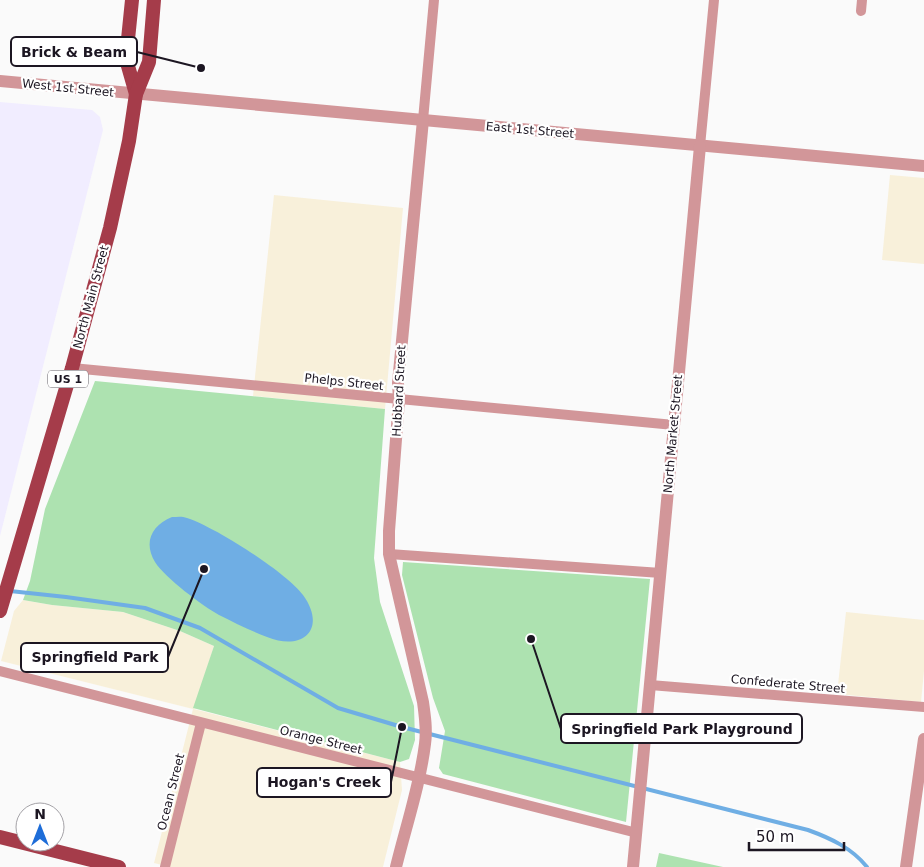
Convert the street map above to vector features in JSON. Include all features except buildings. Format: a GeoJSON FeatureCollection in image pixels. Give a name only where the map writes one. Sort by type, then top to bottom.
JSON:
{"type":"FeatureCollection","features":[{"type":"Feature","properties":{"kind":"main road","name":"North Main Street"},"geometry":{"type":"LineString","coordinates":[[132,0],[126,59],[136,94]]}},
{"type":"Feature","properties":{"kind":"main road","name":"North Main Street"},"geometry":{"type":"LineString","coordinates":[[0,610],[72,368],[110,228],[129,141],[136,94],[149,62],[154,0]]}},
{"type":"Feature","properties":{"kind":"main road"},"geometry":{"type":"LineString","coordinates":[[0,837],[119,867]]}},
{"type":"Feature","properties":{"kind":"street","name":"Hubbard Street"},"geometry":{"type":"LineString","coordinates":[[396,867],[426,743],[424,702],[389,554],[389,531],[399,400],[398,383],[434,0]]}},
{"type":"Feature","properties":{"kind":"street","name":"North Market Street"},"geometry":{"type":"LineString","coordinates":[[633,867],[714,0]]}},
{"type":"Feature","properties":{"kind":"street","name":"West 1st Street"},"geometry":{"type":"LineString","coordinates":[[0,81],[136,94]]}},
{"type":"Feature","properties":{"kind":"street","name":"East 1st Street"},"geometry":{"type":"LineString","coordinates":[[136,94],[924,166]]}},
{"type":"Feature","properties":{"kind":"street","name":"Phelps Street"},"geometry":{"type":"LineString","coordinates":[[72,368],[399,400],[674,424]]}},
{"type":"Feature","properties":{"kind":"street"},"geometry":{"type":"LineString","coordinates":[[389,554],[661,573]]}},
{"type":"Feature","properties":{"kind":"street","name":"Orange Street"},"geometry":{"type":"LineString","coordinates":[[0,671],[637,833]]}},
{"type":"Feature","properties":{"kind":"street","name":"Confederate Street"},"geometry":{"type":"LineString","coordinates":[[650,684],[924,708]]}},
{"type":"Feature","properties":{"kind":"street","name":"Ocean Street"},"geometry":{"type":"LineString","coordinates":[[165,867],[200,723]]}},
{"type":"Feature","properties":{"kind":"street"},"geometry":{"type":"LineString","coordinates":[[906,867],[924,739]]}},
{"type":"Feature","properties":{"kind":"shaded area"},"geometry":{"type":"Polygon","coordinates":[[[0,102],[92,110],[100,117],[103,130],[0,536],[0,102]]]}},
{"type":"Feature","properties":{"kind":"shaded area"},"geometry":{"type":"Polygon","coordinates":[[[890,175],[924,178],[924,264],[882,260],[890,175]]]}},
{"type":"Feature","properties":{"kind":"shaded area"},"geometry":{"type":"Polygon","coordinates":[[[274,195],[403,208],[385,409],[253,396],[274,195]]]}},
{"type":"Feature","properties":{"kind":"shaded area"},"geometry":{"type":"Polygon","coordinates":[[[23,600],[52,605],[123,612],[180,631],[214,646],[194,709],[400,762],[402,790],[383,867],[170,867],[154,863],[193,709],[1,661],[14,611],[23,600]]]}},
{"type":"Feature","properties":{"kind":"shaded area"},"geometry":{"type":"Polygon","coordinates":[[[846,612],[924,620],[924,671],[921,702],[837,694],[846,612]]]}},
{"type":"Feature","properties":{"kind":"green space"},"geometry":{"type":"Polygon","coordinates":[[[95,381],[385,409],[374,558],[380,602],[414,706],[415,740],[409,759],[400,762],[193,708],[214,646],[180,631],[123,612],[52,605],[23,600],[30,581],[45,509],[95,381]]]}},
{"type":"Feature","properties":{"kind":"green space"},"geometry":{"type":"Polygon","coordinates":[[[403,562],[650,579],[626,822],[443,774],[439,768],[445,731],[433,698],[402,575],[403,562]]]}},
{"type":"Feature","properties":{"kind":"green space"},"geometry":{"type":"Polygon","coordinates":[[[659,853],[723,867],[656,867],[659,853]]]}},
{"type":"Feature","properties":{"kind":"water"},"geometry":{"type":"Polygon","coordinates":[[[172,517],[185,517],[232,540],[294,585],[310,607],[313,618],[312,627],[308,634],[301,639],[292,641],[280,641],[267,637],[219,615],[175,583],[155,562],[150,548],[150,541],[155,529],[165,520],[172,517]]]}},
{"type":"Feature","properties":{"kind":"waterway"},"geometry":{"type":"LineString","coordinates":[[10,591],[145,608],[200,628],[338,708],[402,727],[808,830],[840,844],[855,854],[867,867]]}},
{"type":"Feature","properties":{"kind":"place","name":"Brick & Beam"},"geometry":{"type":"Point","coordinates":[201,68]}},
{"type":"Feature","properties":{"kind":"place","name":"Springfield Park"},"geometry":{"type":"Point","coordinates":[204,569]}},
{"type":"Feature","properties":{"kind":"place","name":"Springfield Park Playground"},"geometry":{"type":"Point","coordinates":[531,639]}},
{"type":"Feature","properties":{"kind":"place","name":"Hogan's Creek"},"geometry":{"type":"Point","coordinates":[402,727]}}]}
